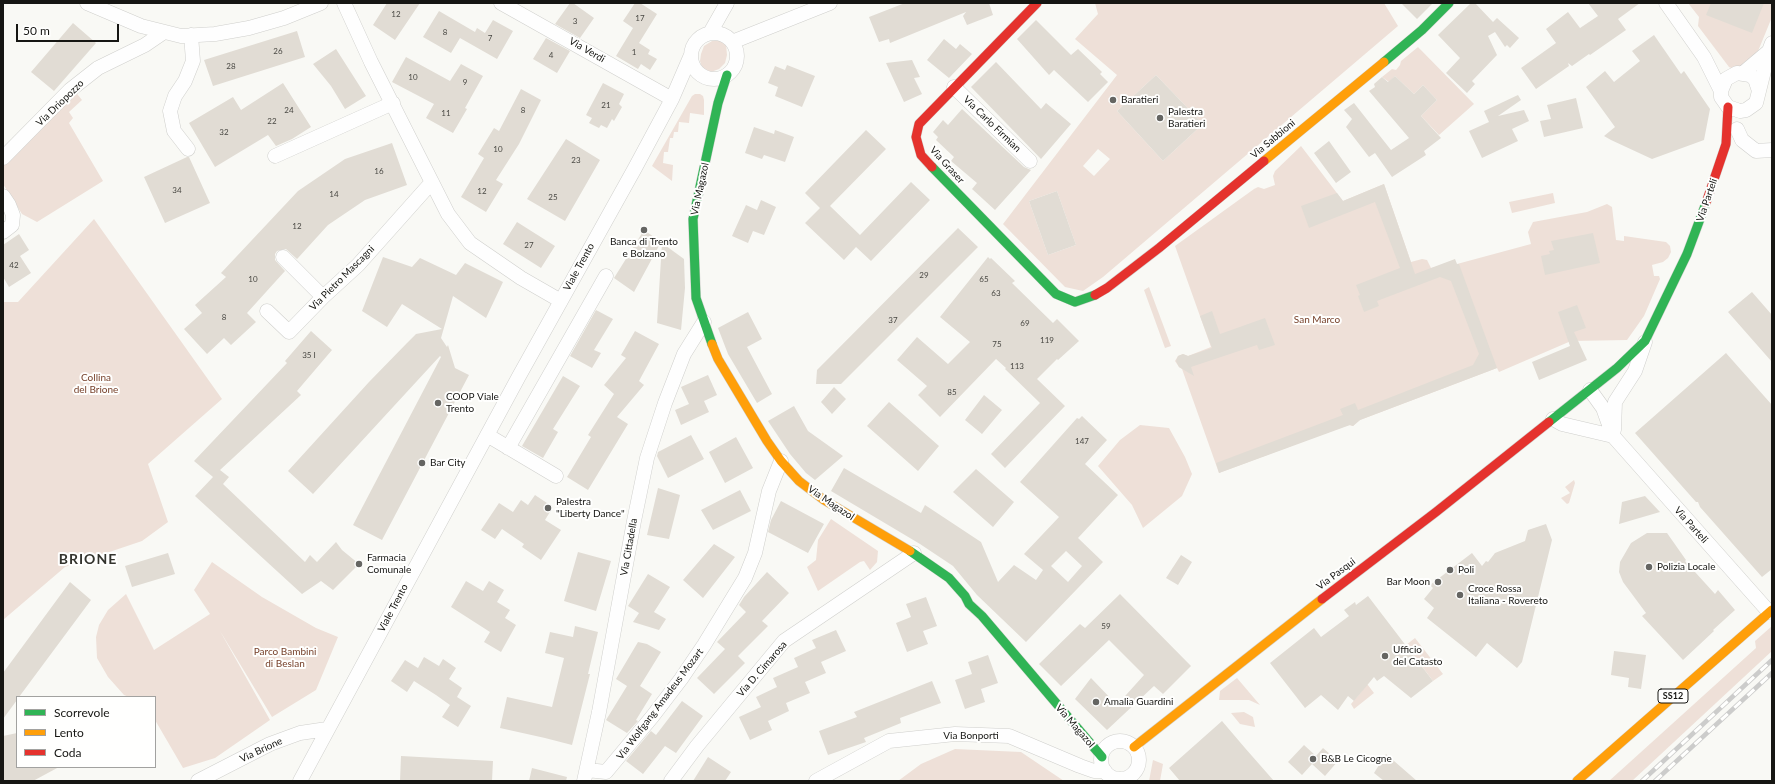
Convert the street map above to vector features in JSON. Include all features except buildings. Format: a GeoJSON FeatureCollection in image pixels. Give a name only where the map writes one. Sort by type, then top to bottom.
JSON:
{"type":"FeatureCollection","features":[{"type":"Feature","properties":{"kind":"street"},"geometry":{"type":"LineString","coordinates":[[87,3],[142,26],[181,36],[215,34],[249,28],[284,18],[321,3]]}},
{"type":"Feature","properties":{"kind":"street"},"geometry":{"type":"LineString","coordinates":[[344,3],[448,214],[470,244],[521,278],[560,301]]}},
{"type":"Feature","properties":{"kind":"street","name":"Via Verdi"},"geometry":{"type":"LineString","coordinates":[[501,3],[672,99]]}},
{"type":"Feature","properties":{"kind":"street"},"geometry":{"type":"LineString","coordinates":[[721,36],[763,30],[830,3]]}},
{"type":"Feature","properties":{"kind":"street","name":"Via Graser"},"geometry":{"type":"LineString","coordinates":[[1037,3],[919,124],[916,137],[921,155],[1056,294],[1075,302],[1088,298],[1107,288]]}},
{"type":"Feature","properties":{"kind":"street","name":"Via Sabbioni"},"geometry":{"type":"LineString","coordinates":[[1107,288],[1159,248],[1405,45],[1449,3]]}},
{"type":"Feature","properties":{"kind":"street","name":"Via Parteli"},"geometry":{"type":"LineString","coordinates":[[1613,436],[1615,402],[1635,371],[1645,341],[1687,254],[1726,144],[1728,107],[1721,97],[1721,91],[1704,57],[1666,3]]}},
{"type":"Feature","properties":{"kind":"street","name":"Viale Trento"},"geometry":{"type":"LineString","coordinates":[[300,781],[560,301],[672,99],[693,48],[702,36],[721,36],[727,4]]}},
{"type":"Feature","properties":{"kind":"street"},"geometry":{"type":"LineString","coordinates":[[737,56],[763,30]]}},
{"type":"Feature","properties":{"kind":"street","name":"Via Driopozzo"},"geometry":{"type":"LineString","coordinates":[[3,158],[70,90],[98,68],[146,45],[164,32]]}},
{"type":"Feature","properties":{"kind":"street"},"geometry":{"type":"LineString","coordinates":[[188,149],[174,131],[170,111],[175,96],[185,81],[193,61],[191,36]]}},
{"type":"Feature","properties":{"kind":"street"},"geometry":{"type":"LineString","coordinates":[[703,76],[716,79],[727,75],[736,63],[736,48],[721,36]]}},
{"type":"Feature","properties":{"kind":"street"},"geometry":{"type":"LineString","coordinates":[[1721,91],[1722,84],[1737,74],[1770,47]]}},
{"type":"Feature","properties":{"kind":"street"},"geometry":{"type":"LineString","coordinates":[[1759,91],[1770,47]]}},
{"type":"Feature","properties":{"kind":"street"},"geometry":{"type":"LineString","coordinates":[[691,55],[692,63],[703,76],[718,103]]}},
{"type":"Feature","properties":{"kind":"street","name":"Via Parteli"},"geometry":{"type":"LineString","coordinates":[[1704,57],[1737,74],[1755,79],[1759,91],[1758,98],[1726,144]]}},
{"type":"Feature","properties":{"kind":"street","name":"Via Magazol"},"geometry":{"type":"LineString","coordinates":[[727,75],[718,103],[693,219],[696,298],[718,359],[767,442],[781,462],[799,481],[824,500],[914,553],[949,578],[965,596],[968,604],[982,616],[1102,757]]}},
{"type":"Feature","properties":{"kind":"street","name":"Viale Trento"},"geometry":{"type":"LineString","coordinates":[[672,99],[703,76]]}},
{"type":"Feature","properties":{"kind":"street","name":"Via Carlo Firmian"},"geometry":{"type":"LineString","coordinates":[[954,87],[1030,161]]}},
{"type":"Feature","properties":{"kind":"street"},"geometry":{"type":"LineString","coordinates":[[275,156],[393,103]]}},
{"type":"Feature","properties":{"kind":"street"},"geometry":{"type":"LineString","coordinates":[[1728,107],[1740,111],[1751,108]]}},
{"type":"Feature","properties":{"kind":"street"},"geometry":{"type":"LineString","coordinates":[[1737,129],[1742,140],[1756,151],[1772,150]]}},
{"type":"Feature","properties":{"kind":"street","name":"Via Pietro Mascagni"},"geometry":{"type":"LineString","coordinates":[[267,311],[289,332],[323,297],[358,266],[432,182]]}},
{"type":"Feature","properties":{"kind":"street"},"geometry":{"type":"LineString","coordinates":[[3,196],[13,215],[12,225],[3,232]]}},
{"type":"Feature","properties":{"kind":"street"},"geometry":{"type":"LineString","coordinates":[[283,257],[323,297]]}},
{"type":"Feature","properties":{"kind":"street"},"geometry":{"type":"LineString","coordinates":[[508,448],[606,276]]}},
{"type":"Feature","properties":{"kind":"street","name":"Via Cittadella"},"geometry":{"type":"LineString","coordinates":[[585,775],[647,458],[665,403],[684,354],[704,322]]}},
{"type":"Feature","properties":{"kind":"street","name":"Via Parteli"},"geometry":{"type":"LineString","coordinates":[[1553,419],[1618,368],[1645,341]]}},
{"type":"Feature","properties":{"kind":"street","name":"Via Parteli"},"geometry":{"type":"LineString","coordinates":[[1590,390],[1603,408],[1613,436],[1771,611]]}},
{"type":"Feature","properties":{"kind":"street"},"geometry":{"type":"LineString","coordinates":[[1553,419],[1562,424],[1613,436]]}},
{"type":"Feature","properties":{"kind":"street","name":"Via Pasqui"},"geometry":{"type":"LineString","coordinates":[[1134,747],[1296,618],[1436,512],[1553,419]]}},
{"type":"Feature","properties":{"kind":"street"},"geometry":{"type":"LineString","coordinates":[[487,435],[556,476]]}},
{"type":"Feature","properties":{"kind":"street","name":"Via Wolfgang Amadeus Mozart"},"geometry":{"type":"LineString","coordinates":[[585,775],[606,772],[657,711],[704,645],[745,578],[754,553],[769,491],[781,462]]}},
{"type":"Feature","properties":{"kind":"street","name":"Via D. Cimarosa"},"geometry":{"type":"LineString","coordinates":[[671,781],[697,746],[784,641],[914,553]]}},
{"type":"Feature","properties":{"kind":"street","name":"SS12"},"geometry":{"type":"LineString","coordinates":[[1577,781],[1771,611]]}},
{"type":"Feature","properties":{"kind":"street","name":"Via Brione"},"geometry":{"type":"LineString","coordinates":[[198,781],[270,744],[300,733],[327,729]]}},
{"type":"Feature","properties":{"kind":"street","name":"Via Bonporti"},"geometry":{"type":"LineString","coordinates":[[816,781],[889,742],[956,734],[1009,736],[1080,766],[1094,771],[1105,771]]}},
{"type":"Feature","properties":{"kind":"street"},"geometry":{"type":"LineString","coordinates":[[1115,742],[1127,742],[1134,747],[1138,754],[1139,762],[1131,778],[1117,778],[1110,776],[1105,771],[1102,764],[1102,757],[1105,749],[1115,742]]}},
{"type":"Feature","properties":{"kind":"green space"},"geometry":{"type":"Polygon","coordinates":[[[1095,3],[1384,3],[1398,26],[1103,277],[1083,291],[1065,287],[1003,224],[1117,75],[1075,39],[1098,14],[1095,3]],[[1156,75],[1117,111],[1163,161],[1203,124],[1156,75]],[[1098,149],[1083,166],[1094,176],[1110,159],[1098,149]],[[1057,191],[1029,201],[1048,255],[1076,245],[1057,191]]]}},
{"type":"Feature","properties":{"kind":"green space"},"geometry":{"type":"Polygon","coordinates":[[[1688,3],[1772,3],[1772,17],[1754,61],[1737,71],[1729,67],[1698,26],[1699,17],[1688,3]]]}},
{"type":"Feature","properties":{"kind":"green space"},"geometry":{"type":"Polygon","coordinates":[[[719,40],[726,44],[727,55],[725,63],[719,69],[711,72],[702,68],[700,61],[701,54],[704,46],[712,41],[719,40]]]}},
{"type":"Feature","properties":{"kind":"green space"},"geometry":{"type":"Polygon","coordinates":[[[1418,47],[1474,104],[1439,135],[1421,116],[1437,100],[1423,85],[1414,94],[1395,76],[1389,82],[1382,77],[1392,69],[1396,70],[1401,61],[1418,47]]]}},
{"type":"Feature","properties":{"kind":"green space"},"geometry":{"type":"Polygon","coordinates":[[[74,90],[82,100],[69,112],[73,118],[69,123],[103,181],[37,222],[22,214],[3,184],[3,161],[74,90]]]}},
{"type":"Feature","properties":{"kind":"green space"},"geometry":{"type":"Polygon","coordinates":[[[695,94],[700,94],[703,96],[704,115],[690,113],[689,123],[679,122],[678,132],[674,132],[673,138],[670,138],[668,152],[664,152],[663,163],[673,165],[672,181],[652,166],[692,96],[695,94]]]}},
{"type":"Feature","properties":{"kind":"green space","name":"San Marco"},"geometry":{"type":"Polygon","coordinates":[[[1301,146],[1343,201],[1384,184],[1411,262],[1422,259],[1427,260],[1431,268],[1457,264],[1531,244],[1528,232],[1533,222],[1587,212],[1607,204],[1612,207],[1616,240],[1624,241],[1624,236],[1666,242],[1670,246],[1671,252],[1668,258],[1663,262],[1652,265],[1654,276],[1659,276],[1660,279],[1644,316],[1627,340],[1571,341],[1499,372],[1497,368],[1360,420],[1353,426],[1349,425],[1219,473],[1182,369],[1175,361],[1178,356],[1183,354],[1188,356],[1211,347],[1175,246],[1254,189],[1258,187],[1264,189],[1275,185],[1273,176],[1275,171],[1301,146]]]}},
{"type":"Feature","properties":{"kind":"green space"},"geometry":{"type":"Polygon","coordinates":[[[1553,193],[1555,203],[1512,213],[1509,202],[1553,193]]]}},
{"type":"Feature","properties":{"kind":"green space","name":"Collina del Brione"},"geometry":{"type":"Polygon","coordinates":[[[94,219],[222,399],[148,464],[168,522],[142,541],[65,567],[3,620],[3,302],[18,302],[94,219]]]}},
{"type":"Feature","properties":{"kind":"green space"},"geometry":{"type":"Polygon","coordinates":[[[1149,287],[1171,346],[1165,348],[1144,290],[1149,287]]]}},
{"type":"Feature","properties":{"kind":"green space"},"geometry":{"type":"Polygon","coordinates":[[[1140,425],[1169,428],[1185,457],[1192,474],[1182,496],[1143,528],[1132,505],[1098,466],[1120,440],[1140,425]]]}},
{"type":"Feature","properties":{"kind":"green space"},"geometry":{"type":"Polygon","coordinates":[[[1574,480],[1575,483],[1569,503],[1567,504],[1561,498],[1570,493],[1565,487],[1574,480]]]}},
{"type":"Feature","properties":{"kind":"green space"},"geometry":{"type":"Polygon","coordinates":[[[831,519],[878,551],[877,562],[870,570],[864,561],[860,562],[818,591],[807,567],[816,560],[818,540],[831,519]]]}},
{"type":"Feature","properties":{"kind":"green space","name":"Parco Bambini di Beslan"},"geometry":{"type":"Polygon","coordinates":[[[212,562],[262,597],[316,628],[338,637],[316,690],[272,717],[220,631],[270,720],[215,758],[183,768],[156,722],[156,696],[124,695],[108,677],[97,658],[96,637],[99,625],[108,610],[126,594],[154,650],[210,614],[194,590],[212,562]]]}},
{"type":"Feature","properties":{"kind":"green space"},"geometry":{"type":"Polygon","coordinates":[[[1772,626],[1772,651],[1632,781],[1609,781],[1756,648],[1755,641],[1772,626]]]}},
{"type":"Feature","properties":{"kind":"green space"},"geometry":{"type":"Polygon","coordinates":[[[1415,638],[1443,674],[1433,681],[1406,645],[1415,638]]]}},
{"type":"Feature","properties":{"kind":"green space"},"geometry":{"type":"Polygon","coordinates":[[[1339,647],[1374,693],[1354,709],[1351,704],[1362,691],[1333,652],[1339,647]]]}},
{"type":"Feature","properties":{"kind":"green space"},"geometry":{"type":"Polygon","coordinates":[[[1237,678],[1260,705],[1249,700],[1219,700],[1220,691],[1237,678]]]}},
{"type":"Feature","properties":{"kind":"green space"},"geometry":{"type":"Polygon","coordinates":[[[1244,712],[1253,717],[1255,727],[1240,724],[1231,713],[1244,712]]]}},
{"type":"Feature","properties":{"kind":"green space"},"geometry":{"type":"Polygon","coordinates":[[[955,749],[1021,752],[1064,781],[898,781],[921,764],[955,749]]]}},
{"type":"Feature","properties":{"kind":"green space"},"geometry":{"type":"Polygon","coordinates":[[[1153,760],[1163,764],[1160,781],[1149,781],[1153,760]]]}},
{"type":"Feature","properties":{"kind":"railway"},"geometry":{"type":"LineString","coordinates":[[1642,781],[1772,660]]}},
{"type":"Feature","properties":{"kind":"railway"},"geometry":{"type":"LineString","coordinates":[[1655,781],[1772,673]]}},
{"type":"Feature","properties":{"kind":"traffic: fast"},"geometry":{"type":"LineString","coordinates":[[1384,62],[1422,30],[1449,3]]}},
{"type":"Feature","properties":{"kind":"traffic: fast"},"geometry":{"type":"LineString","coordinates":[[712,344],[696,298],[693,219],[718,103],[727,75]]}},
{"type":"Feature","properties":{"kind":"traffic: fast"},"geometry":{"type":"LineString","coordinates":[[932,167],[1056,294],[1075,302],[1095,295]]}},
{"type":"Feature","properties":{"kind":"traffic: fast"},"geometry":{"type":"LineString","coordinates":[[1549,422],[1617,368],[1645,341],[1687,254],[1706,203]]}},
{"type":"Feature","properties":{"kind":"traffic: fast"},"geometry":{"type":"LineString","coordinates":[[910,551],[949,578],[965,596],[969,604],[982,616],[1102,757]]}},
{"type":"Feature","properties":{"kind":"traffic: slow"},"geometry":{"type":"LineString","coordinates":[[1264,161],[1384,62]]}},
{"type":"Feature","properties":{"kind":"traffic: slow"},"geometry":{"type":"LineString","coordinates":[[712,344],[718,359],[767,441],[781,461],[799,481],[824,500],[910,551]]}},
{"type":"Feature","properties":{"kind":"traffic: slow"},"geometry":{"type":"LineString","coordinates":[[1134,747],[1322,599]]}},
{"type":"Feature","properties":{"kind":"traffic: slow"},"geometry":{"type":"LineString","coordinates":[[1577,781],[1772,610]]}},
{"type":"Feature","properties":{"kind":"traffic: jam"},"geometry":{"type":"LineString","coordinates":[[932,167],[921,155],[916,137],[919,124],[1037,3]]}},
{"type":"Feature","properties":{"kind":"traffic: jam"},"geometry":{"type":"LineString","coordinates":[[1706,203],[1726,144],[1728,107]]}},
{"type":"Feature","properties":{"kind":"traffic: jam"},"geometry":{"type":"LineString","coordinates":[[1095,295],[1107,288],[1159,248],[1264,161]]}},
{"type":"Feature","properties":{"kind":"traffic: jam"},"geometry":{"type":"LineString","coordinates":[[1322,599],[1436,512],[1549,422]]}},
{"type":"Feature","properties":{"kind":"place","name":"Baratieri"},"geometry":{"type":"Point","coordinates":[1113,100]}},
{"type":"Feature","properties":{"kind":"place","name":"Palestra Baratieri"},"geometry":{"type":"Point","coordinates":[1160,118]}},
{"type":"Feature","properties":{"kind":"place","name":"Banca di Trento e Bolzano"},"geometry":{"type":"Point","coordinates":[644,230]}},
{"type":"Feature","properties":{"kind":"place","name":"COOP Viale Trento"},"geometry":{"type":"Point","coordinates":[438,403]}},
{"type":"Feature","properties":{"kind":"place","name":"Bar City"},"geometry":{"type":"Point","coordinates":[422,463]}},
{"type":"Feature","properties":{"kind":"place","name":"Palestra \"Liberty Dance\""},"geometry":{"type":"Point","coordinates":[548,508]}},
{"type":"Feature","properties":{"kind":"place","name":"Farmacia Comunale"},"geometry":{"type":"Point","coordinates":[359,564]}},
{"type":"Feature","properties":{"kind":"place","name":"Polizia Locale"},"geometry":{"type":"Point","coordinates":[1649,567]}},
{"type":"Feature","properties":{"kind":"place","name":"Poli"},"geometry":{"type":"Point","coordinates":[1450,570]}},
{"type":"Feature","properties":{"kind":"place","name":"Bar Moon"},"geometry":{"type":"Point","coordinates":[1438,582]}},
{"type":"Feature","properties":{"kind":"place","name":"Croce Rossa Italiana - Rovereto"},"geometry":{"type":"Point","coordinates":[1460,595]}},
{"type":"Feature","properties":{"kind":"place","name":"Ufficio del Catasto"},"geometry":{"type":"Point","coordinates":[1385,656]}},
{"type":"Feature","properties":{"kind":"place","name":"Amalia Guardini"},"geometry":{"type":"Point","coordinates":[1096,702]}},
{"type":"Feature","properties":{"kind":"place","name":"B&B Le Cicogne"},"geometry":{"type":"Point","coordinates":[1313,759]}},
{"type":"Feature","properties":{"kind":"district","name":"BRIONE"},"geometry":{"type":"Point","coordinates":[88,559]}}]}
